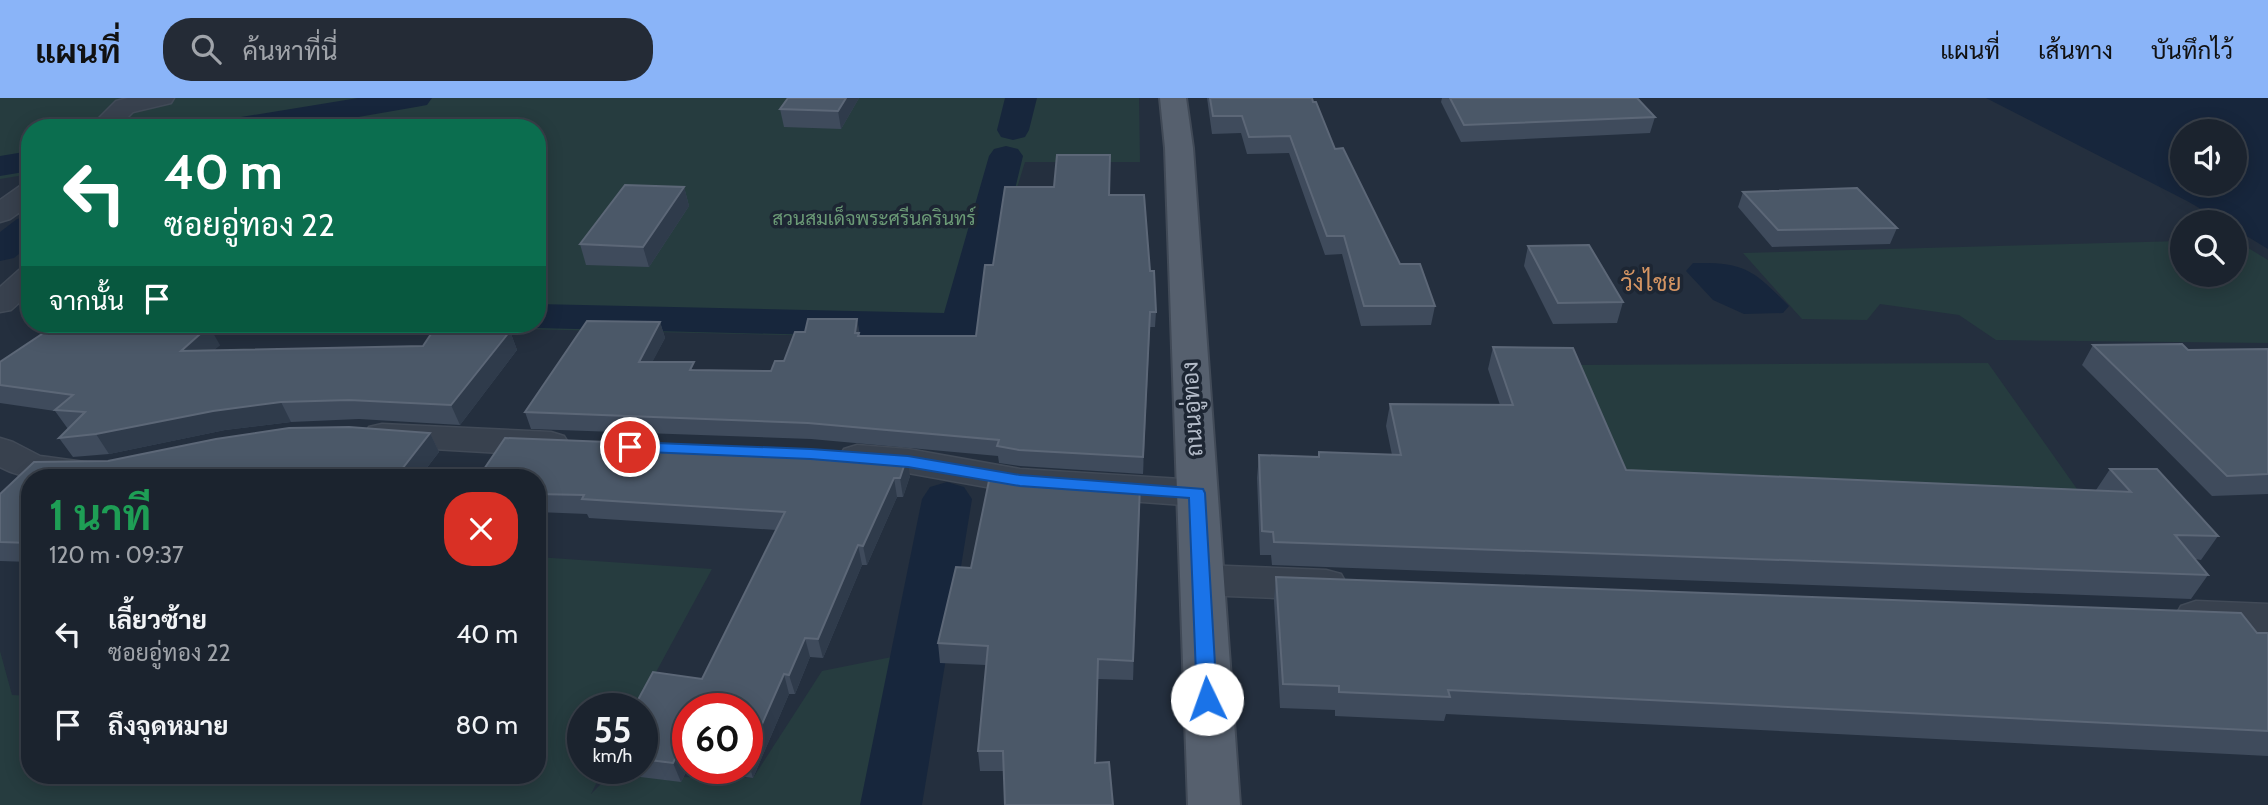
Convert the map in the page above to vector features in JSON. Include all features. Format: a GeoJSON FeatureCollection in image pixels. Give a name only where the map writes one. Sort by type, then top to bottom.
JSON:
{"type":"FeatureCollection","features":[{"type":"Feature","properties":{"kind":"main road","name":"ถนนอู่ทอง"},"geometry":{"type":"LineString","coordinates":[[1173,98],[1179,148],[1214,805]]}},
{"type":"Feature","properties":{"kind":"street"},"geometry":{"type":"LineString","coordinates":[[111,119],[125,106],[162,98]]}},
{"type":"Feature","properties":{"kind":"street"},"geometry":{"type":"LineString","coordinates":[[0,213],[21,198]]}},
{"type":"Feature","properties":{"kind":"street"},"geometry":{"type":"LineString","coordinates":[[0,303],[21,285]]}},
{"type":"Feature","properties":{"kind":"street"},"geometry":{"type":"LineString","coordinates":[[347,433],[578,446]]}},
{"type":"Feature","properties":{"kind":"street"},"geometry":{"type":"LineString","coordinates":[[0,450],[13,460],[38,469]]}},
{"type":"Feature","properties":{"kind":"street"},"geometry":{"type":"LineString","coordinates":[[825,455],[908,461],[1020,481],[1197,493]]}},
{"type":"Feature","properties":{"kind":"street"},"geometry":{"type":"LineString","coordinates":[[100,469],[114,467]]}},
{"type":"Feature","properties":{"kind":"street"},"geometry":{"type":"LineString","coordinates":[[1202,580],[1368,586]]}},
{"type":"Feature","properties":{"kind":"street"},"geometry":{"type":"LineString","coordinates":[[2157,616],[2268,620]]}},
{"type":"Feature","properties":{"kind":"green space","name":"สวนสมเด็จพระศรีนครินทร์"},"geometry":{"type":"Polygon","coordinates":[[[0,98],[1139,98],[1140,162],[1025,162],[970,339],[546,330],[546,119],[21,119],[21,176],[0,179],[0,98]]]}},
{"type":"Feature","properties":{"kind":"green space"},"geometry":{"type":"Polygon","coordinates":[[[2170,241],[2170,287],[2247,287],[2247,247],[2268,260],[2268,343],[1996,340],[1959,315],[1880,304],[1867,320],[1802,319],[1743,253],[2170,241]]]}},
{"type":"Feature","properties":{"kind":"green space"},"geometry":{"type":"Polygon","coordinates":[[[1988,363],[2077,489],[1628,486],[1573,365],[1988,363]]]}},
{"type":"Feature","properties":{"kind":"green space"},"geometry":{"type":"Polygon","coordinates":[[[546,558],[712,569],[645,693],[567,693],[567,784],[596,784],[591,794],[601,784],[658,784],[658,777],[672,777],[672,784],[763,784],[763,762],[822,671],[892,657],[897,805],[0,805],[0,651],[12,695],[21,696],[21,784],[546,784],[546,558]]]}},
{"type":"Feature","properties":{"kind":"water"},"geometry":{"type":"Polygon","coordinates":[[[1986,98],[2268,98],[2268,249],[2247,236],[2247,210],[2203,210],[2177,196],[2247,196],[2247,119],[2170,119],[2170,192],[1986,98]]]}},
{"type":"Feature","properties":{"kind":"water"},"geometry":{"type":"Polygon","coordinates":[[[1693,263],[1725,264],[1747,271],[1757,276],[1789,306],[1783,313],[1744,314],[1713,300],[1686,271],[1693,263]]]}},
{"type":"Feature","properties":{"kind":"building"},"geometry":{"type":"Polygon","coordinates":[[[788,98],[846,98],[838,111],[780,109],[788,98]]]}},
{"type":"Feature","properties":{"kind":"building"},"geometry":{"type":"Polygon","coordinates":[[[1210,98],[1312,98],[1335,149],[1343,148],[1400,264],[1420,264],[1435,306],[1364,306],[1344,236],[1327,236],[1290,136],[1249,137],[1242,116],[1213,116],[1210,98]]]}},
{"type":"Feature","properties":{"kind":"building"},"geometry":{"type":"Polygon","coordinates":[[[1450,98],[1637,98],[1655,117],[1464,125],[1450,98]]]}},
{"type":"Feature","properties":{"kind":"building"},"geometry":{"type":"Polygon","coordinates":[[[1057,155],[1110,155],[1109,195],[1144,195],[1150,271],[1154,271],[1156,312],[1150,312],[1143,457],[1019,450],[997,446],[999,440],[808,423],[525,412],[587,321],[660,322],[639,362],[694,362],[690,370],[771,371],[775,361],[784,361],[795,332],[805,332],[808,319],[857,319],[855,333],[859,333],[858,336],[976,336],[985,265],[993,265],[1005,187],[1054,187],[1057,155]]]}},
{"type":"Feature","properties":{"kind":"building"},"geometry":{"type":"Polygon","coordinates":[[[625,185],[684,187],[643,247],[580,244],[625,185]]]}},
{"type":"Feature","properties":{"kind":"building"},"geometry":{"type":"Polygon","coordinates":[[[1857,188],[1897,228],[1778,230],[1743,192],[1857,188]]]}},
{"type":"Feature","properties":{"kind":"building"},"geometry":{"type":"Polygon","coordinates":[[[1589,245],[1623,302],[1558,303],[1528,246],[1589,245]]]}},
{"type":"Feature","properties":{"kind":"building"},"geometry":{"type":"Polygon","coordinates":[[[44,333],[201,333],[181,351],[423,346],[432,333],[508,333],[451,405],[349,400],[281,402],[59,438],[85,412],[55,410],[73,395],[0,385],[0,362],[44,333]]]}},
{"type":"Feature","properties":{"kind":"building"},"geometry":{"type":"Polygon","coordinates":[[[2182,344],[2188,350],[2268,349],[2268,474],[2227,476],[2093,345],[2182,344]]]}},
{"type":"Feature","properties":{"kind":"building"},"geometry":{"type":"Polygon","coordinates":[[[1493,347],[1573,348],[1626,470],[2131,492],[2110,469],[2157,469],[2218,536],[2175,535],[2208,575],[1274,542],[1273,532],[1262,531],[1259,455],[1319,457],[1319,452],[1401,455],[1390,404],[1513,405],[1493,347]]]}},
{"type":"Feature","properties":{"kind":"building"},"geometry":{"type":"Polygon","coordinates":[[[349,427],[430,433],[402,469],[27,469],[34,462],[108,461],[216,439],[289,428],[349,427]]]}},
{"type":"Feature","properties":{"kind":"building"},"geometry":{"type":"Polygon","coordinates":[[[505,438],[807,450],[907,457],[900,478],[894,478],[863,546],[858,545],[818,639],[805,638],[789,675],[784,674],[763,722],[763,693],[672,693],[672,763],[658,761],[658,693],[642,693],[653,672],[702,679],[785,512],[582,499],[584,495],[546,494],[546,469],[484,469],[505,438]]]}},
{"type":"Feature","properties":{"kind":"building"},"geometry":{"type":"Polygon","coordinates":[[[991,471],[1018,476],[1140,485],[1133,661],[1098,659],[1095,763],[1109,762],[1113,805],[1005,805],[1003,751],[978,751],[988,646],[938,643],[956,567],[971,568],[991,471]]]}},
{"type":"Feature","properties":{"kind":"building"},"geometry":{"type":"Polygon","coordinates":[[[21,474],[21,543],[0,542],[0,494],[21,474]]]}},
{"type":"Feature","properties":{"kind":"building"},"geometry":{"type":"Polygon","coordinates":[[[1276,577],[2241,613],[2257,633],[2268,633],[2268,731],[1448,690],[1450,697],[1339,692],[1339,686],[1283,684],[1276,577]]]}},
{"type":"Feature","properties":{"kind":"waterway"},"geometry":{"type":"LineString","coordinates":[[289,119],[416,98]]}},
{"type":"Feature","properties":{"kind":"waterway"},"geometry":{"type":"LineString","coordinates":[[1013,130],[1021,98]]}},
{"type":"Feature","properties":{"kind":"waterway"},"geometry":{"type":"LineString","coordinates":[[961,326],[1006,156]]}},
{"type":"Feature","properties":{"kind":"waterway"},"geometry":{"type":"LineString","coordinates":[[0,166],[21,162]]}},
{"type":"Feature","properties":{"kind":"waterway"},"geometry":{"type":"LineString","coordinates":[[0,250],[21,234]]}},
{"type":"Feature","properties":{"kind":"waterway"},"geometry":{"type":"LineString","coordinates":[[546,316],[961,326]]}},
{"type":"Feature","properties":{"kind":"waterway"},"geometry":{"type":"LineString","coordinates":[[960,357],[961,326]]}},
{"type":"Feature","properties":{"kind":"waterway"},"geometry":{"type":"LineString","coordinates":[[891,805],[947,499]]}},
{"type":"Feature","properties":{"kind":"district","name":"วังไชย"},"geometry":{"type":"Point","coordinates":[1651,283]}},
{"type":"Feature","properties":{"kind":"route"},"geometry":{"type":"LineString","coordinates":[[630,447],[811,454],[908,461],[1020,481],[1197,493],[1207,699]]}}]}
